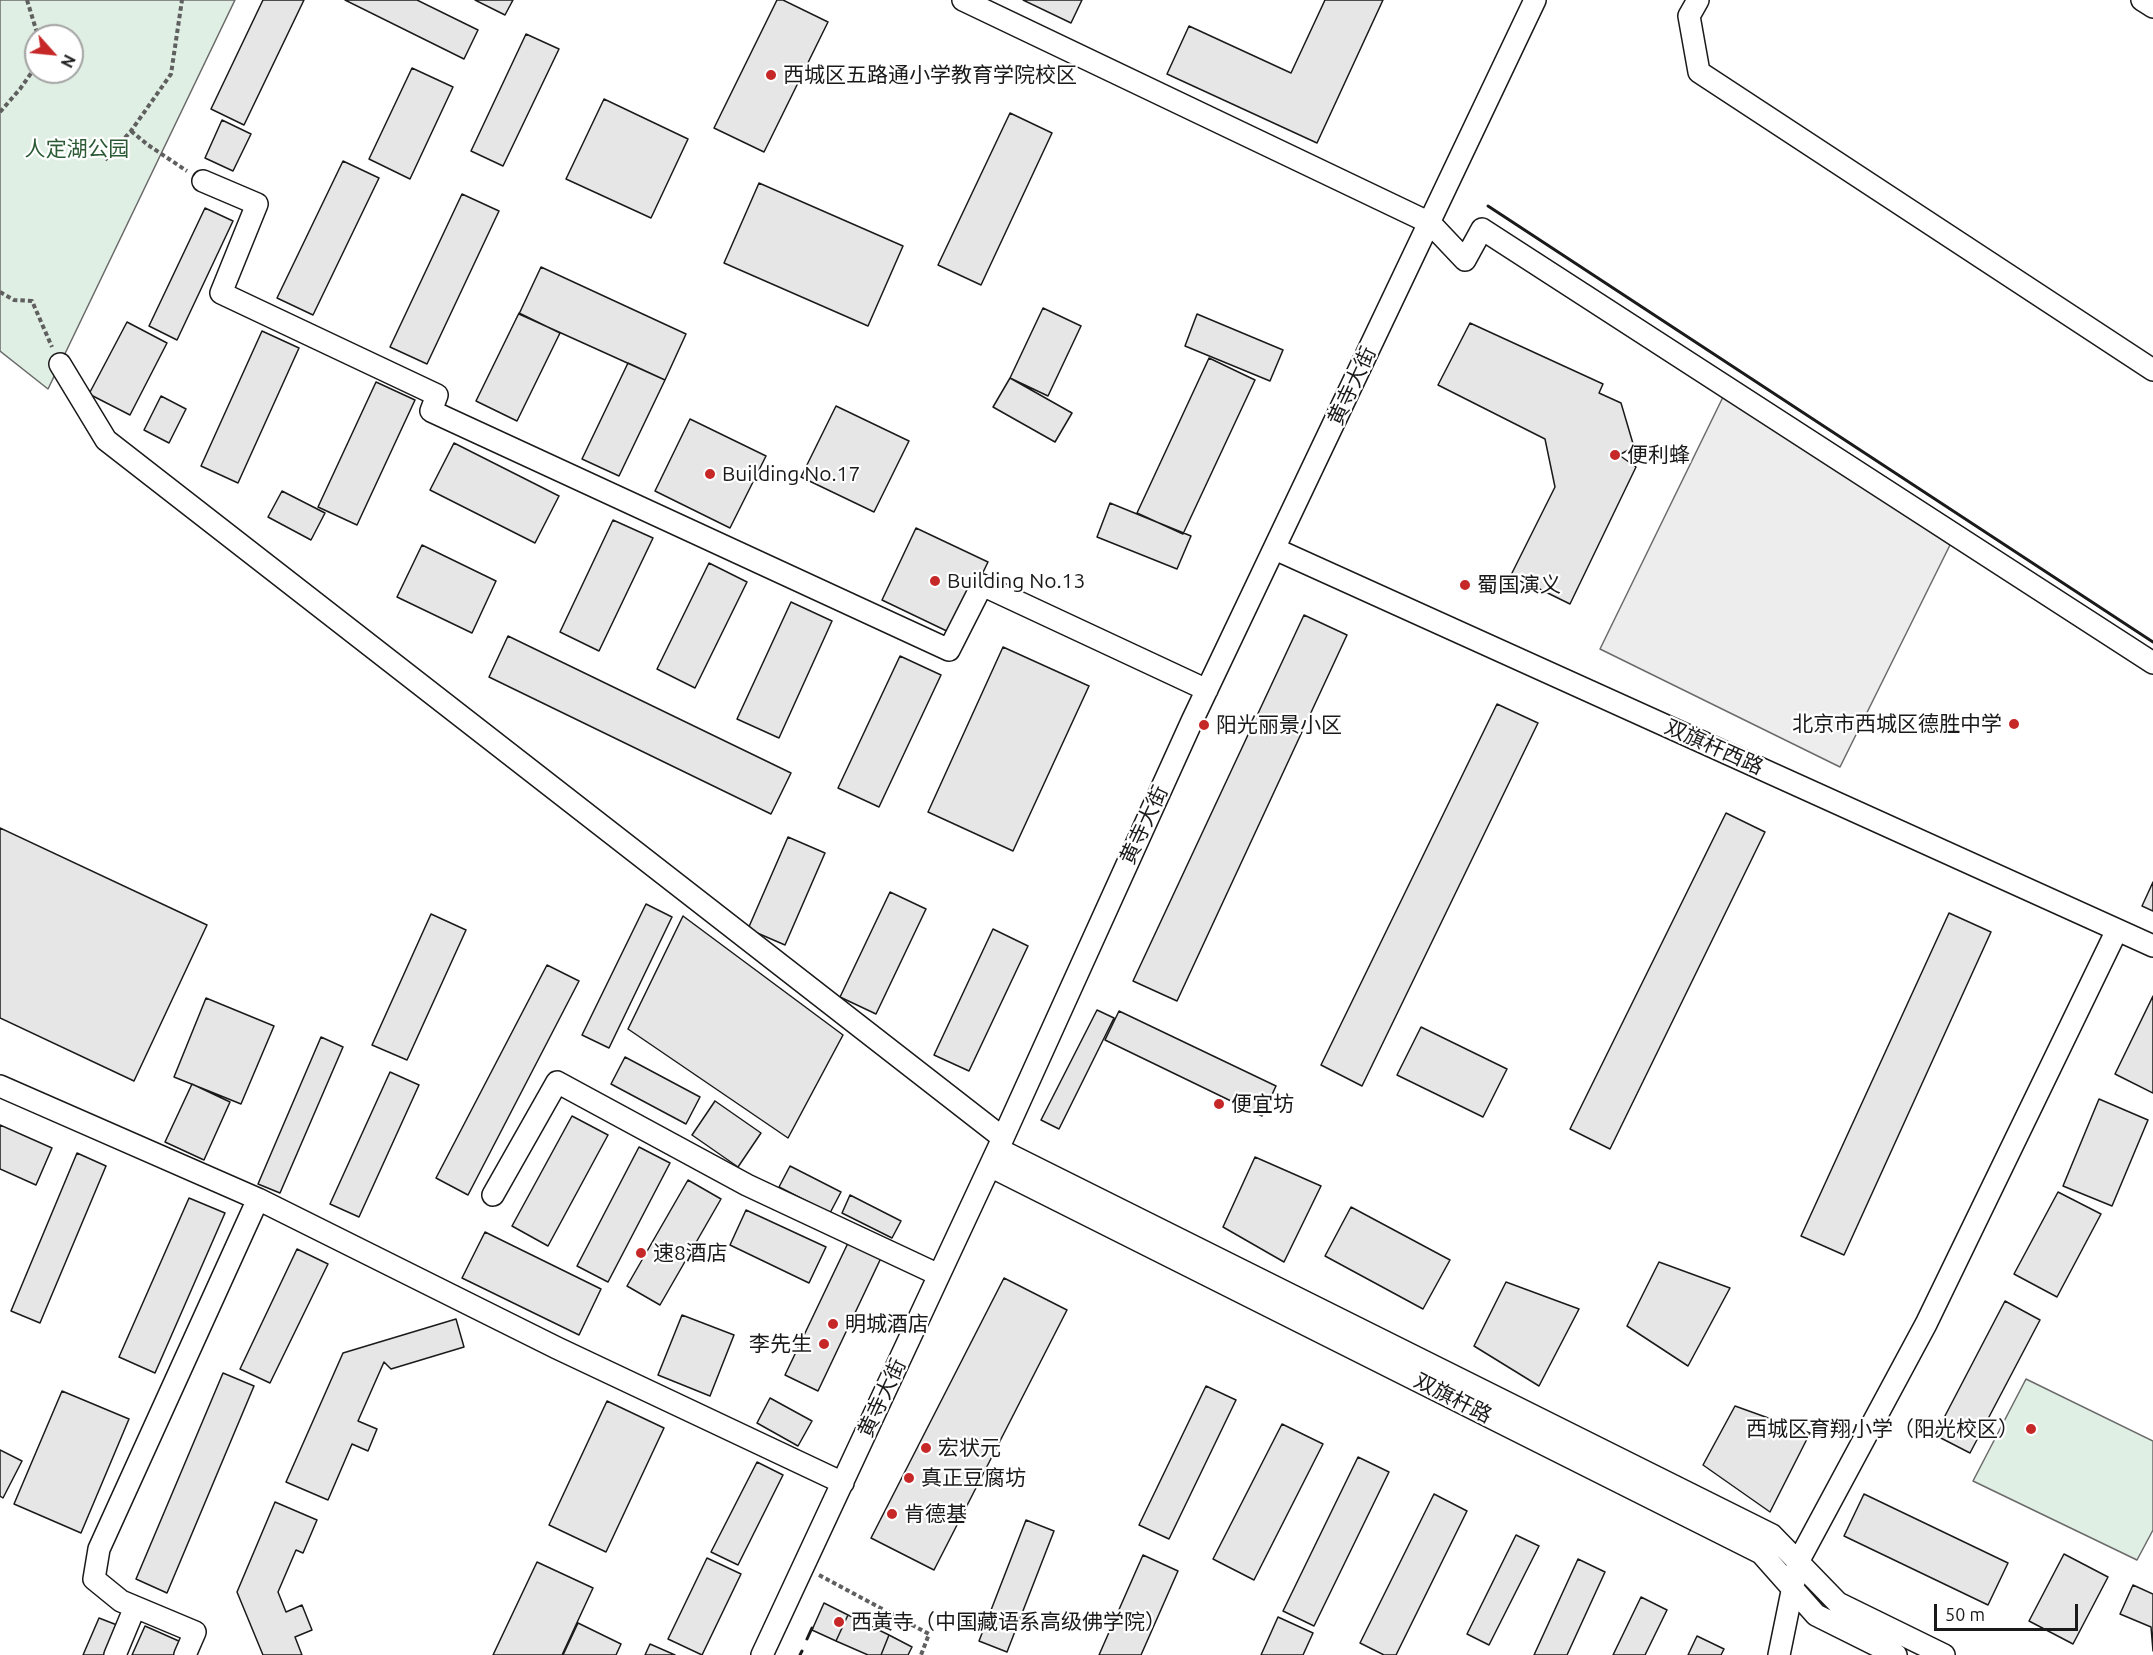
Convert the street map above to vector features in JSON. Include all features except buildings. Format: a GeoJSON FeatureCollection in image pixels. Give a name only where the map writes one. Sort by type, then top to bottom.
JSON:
{"type":"FeatureCollection","features":[{"type":"Feature","properties":{"kind":"street"},"geometry":{"type":"LineString","coordinates":[[963,0],[1430,223],[1465,260],[1482,229],[2153,663]]}},
{"type":"Feature","properties":{"kind":"street","name":"黄寺大街"},"geometry":{"type":"LineString","coordinates":[[762,1655],[997,1151],[1207,690],[1535,0]]}},
{"type":"Feature","properties":{"kind":"street"},"geometry":{"type":"LineString","coordinates":[[1698,0],[1689,16],[1699,72],[2153,370]]}},
{"type":"Feature","properties":{"kind":"street"},"geometry":{"type":"LineString","coordinates":[[2142,0],[2153,7]]}},
{"type":"Feature","properties":{"kind":"street"},"geometry":{"type":"LineString","coordinates":[[203,181],[257,204],[220,293],[437,395],[431,411],[949,650],[982,585],[1207,690]]}},
{"type":"Feature","properties":{"kind":"street"},"geometry":{"type":"LineString","coordinates":[[60,364],[106,440],[997,1151],[1772,1535],[1838,1603],[1944,1655]]}},
{"type":"Feature","properties":{"kind":"street","name":"双旗杆西路"},"geometry":{"type":"LineString","coordinates":[[1275,549],[2153,946]]}},
{"type":"Feature","properties":{"kind":"street"},"geometry":{"type":"LineString","coordinates":[[1779,1655],[1798,1562],[1926,1324],[2117,930]]}},
{"type":"Feature","properties":{"kind":"street"},"geometry":{"type":"LineString","coordinates":[[493,1195],[557,1082],[747,1185],[939,1275]]}},
{"type":"Feature","properties":{"kind":"street"},"geometry":{"type":"LineString","coordinates":[[0,1086],[258,1199],[557,1348],[843,1483]]}},
{"type":"Feature","properties":{"kind":"street","name":"双旗杆路"},"geometry":{"type":"LineString","coordinates":[[997,1151],[1761,1553],[1816,1615],[1896,1655]]}},
{"type":"Feature","properties":{"kind":"street"},"geometry":{"type":"LineString","coordinates":[[185,1655],[195,1632],[121,1601],[94,1579],[99,1549],[258,1199]]}},
{"type":"Feature","properties":{"kind":"street"},"geometry":{"type":"LineString","coordinates":[[115,1655],[135,1607]]}},
{"type":"Feature","properties":{"kind":"path"},"geometry":{"type":"LineString","coordinates":[[27,0],[34,24]]}},
{"type":"Feature","properties":{"kind":"path"},"geometry":{"type":"LineString","coordinates":[[105,160],[131,131],[171,74],[182,0]]}},
{"type":"Feature","properties":{"kind":"path"},"geometry":{"type":"LineString","coordinates":[[0,112],[24,82]]}},
{"type":"Feature","properties":{"kind":"path"},"geometry":{"type":"LineString","coordinates":[[131,131],[148,145],[203,181]]}},
{"type":"Feature","properties":{"kind":"path"},"geometry":{"type":"LineString","coordinates":[[0,292],[14,300],[32,301],[60,364]]}},
{"type":"Feature","properties":{"kind":"path"},"geometry":{"type":"LineString","coordinates":[[802,1567],[929,1634],[921,1655]]}},
{"type":"Feature","properties":{"kind":"green space","name":"人定湖公园"},"geometry":{"type":"Polygon","coordinates":[[[0,0],[235,0],[48,389],[0,351],[0,0]]]}},
{"type":"Feature","properties":{"kind":"green space"},"geometry":{"type":"Polygon","coordinates":[[[2026,1379],[2153,1441],[2153,1530],[2137,1560],[1973,1481],[2026,1379]]]}},
{"type":"Feature","properties":{"kind":"shaded area"},"geometry":{"type":"Polygon","coordinates":[[[1724,395],[1950,545],[1840,767],[1600,649],[1724,395]]]}},
{"type":"Feature","properties":{"kind":"wall"},"geometry":{"type":"LineString","coordinates":[[1488,206],[2153,642]]}},
{"type":"Feature","properties":{"kind":"wall"},"geometry":{"type":"LineString","coordinates":[[807,1639],[812,1628]]}},
{"type":"Feature","properties":{"kind":"wall"},"geometry":{"type":"LineString","coordinates":[[800,1655],[802,1651]]}},
{"type":"Feature","properties":{"kind":"place","name":"西城区五路通小学教育学院校区"},"geometry":{"type":"Point","coordinates":[771,75]}},
{"type":"Feature","properties":{"kind":"place","name":"便利蜂"},"geometry":{"type":"Point","coordinates":[1615,455]}},
{"type":"Feature","properties":{"kind":"place","name":"Building No.17"},"geometry":{"type":"Point","coordinates":[710,474]}},
{"type":"Feature","properties":{"kind":"place","name":"Building No.13"},"geometry":{"type":"Point","coordinates":[935,581]}},
{"type":"Feature","properties":{"kind":"place","name":"蜀国演义"},"geometry":{"type":"Point","coordinates":[1465,585]}},
{"type":"Feature","properties":{"kind":"place","name":"北京市西城区德胜中学"},"geometry":{"type":"Point","coordinates":[2014,724]}},
{"type":"Feature","properties":{"kind":"place","name":"阳光丽景小区"},"geometry":{"type":"Point","coordinates":[1204,725]}},
{"type":"Feature","properties":{"kind":"place","name":"便宜坊"},"geometry":{"type":"Point","coordinates":[1219,1104]}},
{"type":"Feature","properties":{"kind":"place","name":"速8酒店"},"geometry":{"type":"Point","coordinates":[641,1253]}},
{"type":"Feature","properties":{"kind":"place","name":"明城酒店"},"geometry":{"type":"Point","coordinates":[833,1324]}},
{"type":"Feature","properties":{"kind":"place","name":"李先生"},"geometry":{"type":"Point","coordinates":[824,1344]}},
{"type":"Feature","properties":{"kind":"place","name":"西城区育翔小学（阳光校区）"},"geometry":{"type":"Point","coordinates":[2031,1429]}},
{"type":"Feature","properties":{"kind":"place","name":"宏状元"},"geometry":{"type":"Point","coordinates":[926,1448]}},
{"type":"Feature","properties":{"kind":"place","name":"真正豆腐坊"},"geometry":{"type":"Point","coordinates":[909,1478]}},
{"type":"Feature","properties":{"kind":"place","name":"肯德基"},"geometry":{"type":"Point","coordinates":[892,1514]}},
{"type":"Feature","properties":{"kind":"place","name":"西黃寺（中国藏语系高级佛学院）"},"geometry":{"type":"Point","coordinates":[839,1622]}}]}
